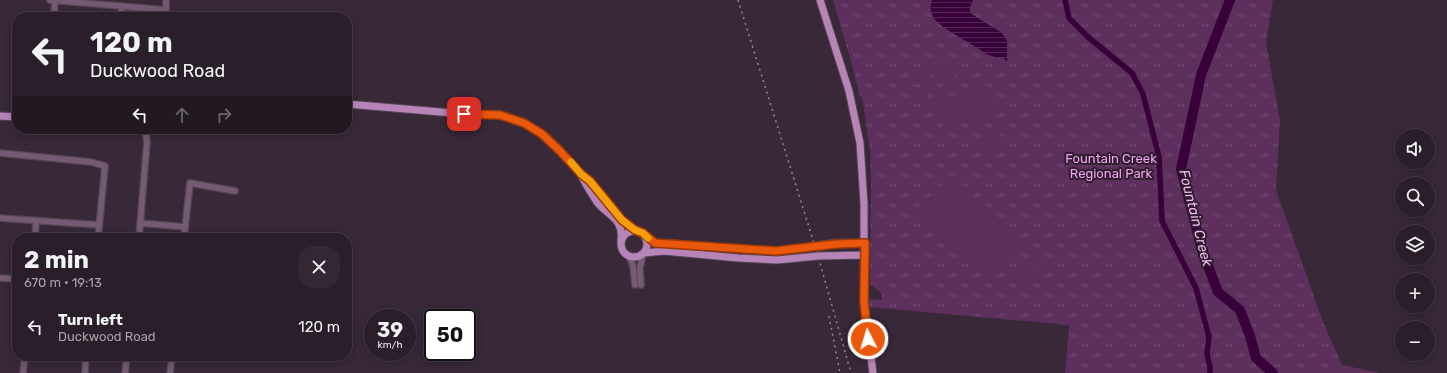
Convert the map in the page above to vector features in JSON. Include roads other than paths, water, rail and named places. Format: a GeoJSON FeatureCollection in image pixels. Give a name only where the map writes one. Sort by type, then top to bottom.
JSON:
{"type":"FeatureCollection","features":[{"type":"Feature","properties":{"kind":"main road"},"geometry":{"type":"LineString","coordinates":[[820,0],[855,114],[862,165],[865,243],[864,302],[873,373]]}},
{"type":"Feature","properties":{"kind":"main road"},"geometry":{"type":"LineString","coordinates":[[352,104],[464,114],[500,115],[524,123],[542,134],[560,151],[581,174],[590,181],[622,220],[655,243],[776,251],[836,244],[865,243]]}},
{"type":"Feature","properties":{"kind":"main road"},"geometry":{"type":"LineString","coordinates":[[0,116],[12,117]]}},
{"type":"Feature","properties":{"kind":"main road"},"geometry":{"type":"LineString","coordinates":[[581,174],[586,186],[598,203],[619,223],[622,233],[622,249],[629,256],[636,257],[644,253],[664,251],[777,260],[818,256],[864,255]]}},
{"type":"Feature","properties":{"kind":"main road"},"geometry":{"type":"LineString","coordinates":[[621,240],[626,233],[635,230]]}},
{"type":"Feature","properties":{"kind":"main road"},"geometry":{"type":"LineString","coordinates":[[644,253],[648,244],[646,236]]}},
{"type":"Feature","properties":{"kind":"street"},"geometry":{"type":"LineString","coordinates":[[50,0],[166,10],[166,0]]}},
{"type":"Feature","properties":{"kind":"street"},"geometry":{"type":"LineString","coordinates":[[54,12],[55,0]]}},
{"type":"Feature","properties":{"kind":"street"},"geometry":{"type":"LineString","coordinates":[[121,12],[122,6]]}},
{"type":"Feature","properties":{"kind":"street"},"geometry":{"type":"LineString","coordinates":[[139,233],[146,134]]}},
{"type":"Feature","properties":{"kind":"street"},"geometry":{"type":"LineString","coordinates":[[0,153],[91,162],[105,166],[98,233]]}},
{"type":"Feature","properties":{"kind":"street"},"geometry":{"type":"LineString","coordinates":[[184,233],[190,183],[235,190]]}},
{"type":"Feature","properties":{"kind":"street"},"geometry":{"type":"LineString","coordinates":[[0,218],[99,225]]}},
{"type":"Feature","properties":{"kind":"street"},"geometry":{"type":"LineString","coordinates":[[35,233],[36,221]]}},
{"type":"Feature","properties":{"kind":"street"},"geometry":{"type":"LineString","coordinates":[[140,223],[185,227]]}},
{"type":"Feature","properties":{"kind":"street"},"geometry":{"type":"LineString","coordinates":[[629,256],[638,285],[644,253]]}},
{"type":"Feature","properties":{"kind":"street"},"geometry":{"type":"LineString","coordinates":[[0,278],[12,279]]}},
{"type":"Feature","properties":{"kind":"street"},"geometry":{"type":"LineString","coordinates":[[23,373],[24,361]]}},
{"type":"Feature","properties":{"kind":"street"},"geometry":{"type":"LineString","coordinates":[[85,373],[86,361]]}},
{"type":"Feature","properties":{"kind":"street"},"geometry":{"type":"LineString","coordinates":[[125,373],[126,361]]}},
{"type":"Feature","properties":{"kind":"street"},"geometry":{"type":"LineString","coordinates":[[170,373],[171,361]]}},
{"type":"Feature","properties":{"kind":"waterway"},"geometry":{"type":"LineString","coordinates":[[1065,0],[1069,18],[1088,37],[1132,73],[1143,94],[1159,157],[1162,221],[1196,288],[1209,337],[1207,354],[1210,373]]}},
{"type":"Feature","properties":{"kind":"waterway","name":"Fountain Creek"},"geometry":{"type":"LineString","coordinates":[[1230,0],[1201,75],[1181,169],[1202,250],[1218,292],[1240,310],[1250,336],[1256,358],[1273,373]]}},
{"type":"Feature","properties":{"kind":"railway"},"geometry":{"type":"LineString","coordinates":[[738,0],[818,256],[851,373]]}},
{"type":"Feature","properties":{"kind":"railway"},"geometry":{"type":"LineString","coordinates":[[829,316],[840,373]]}},
{"type":"Feature","properties":{"kind":"park label","name":"Fountain Creek Regional Park"},"geometry":{"type":"Point","coordinates":[1111,166]}}]}
